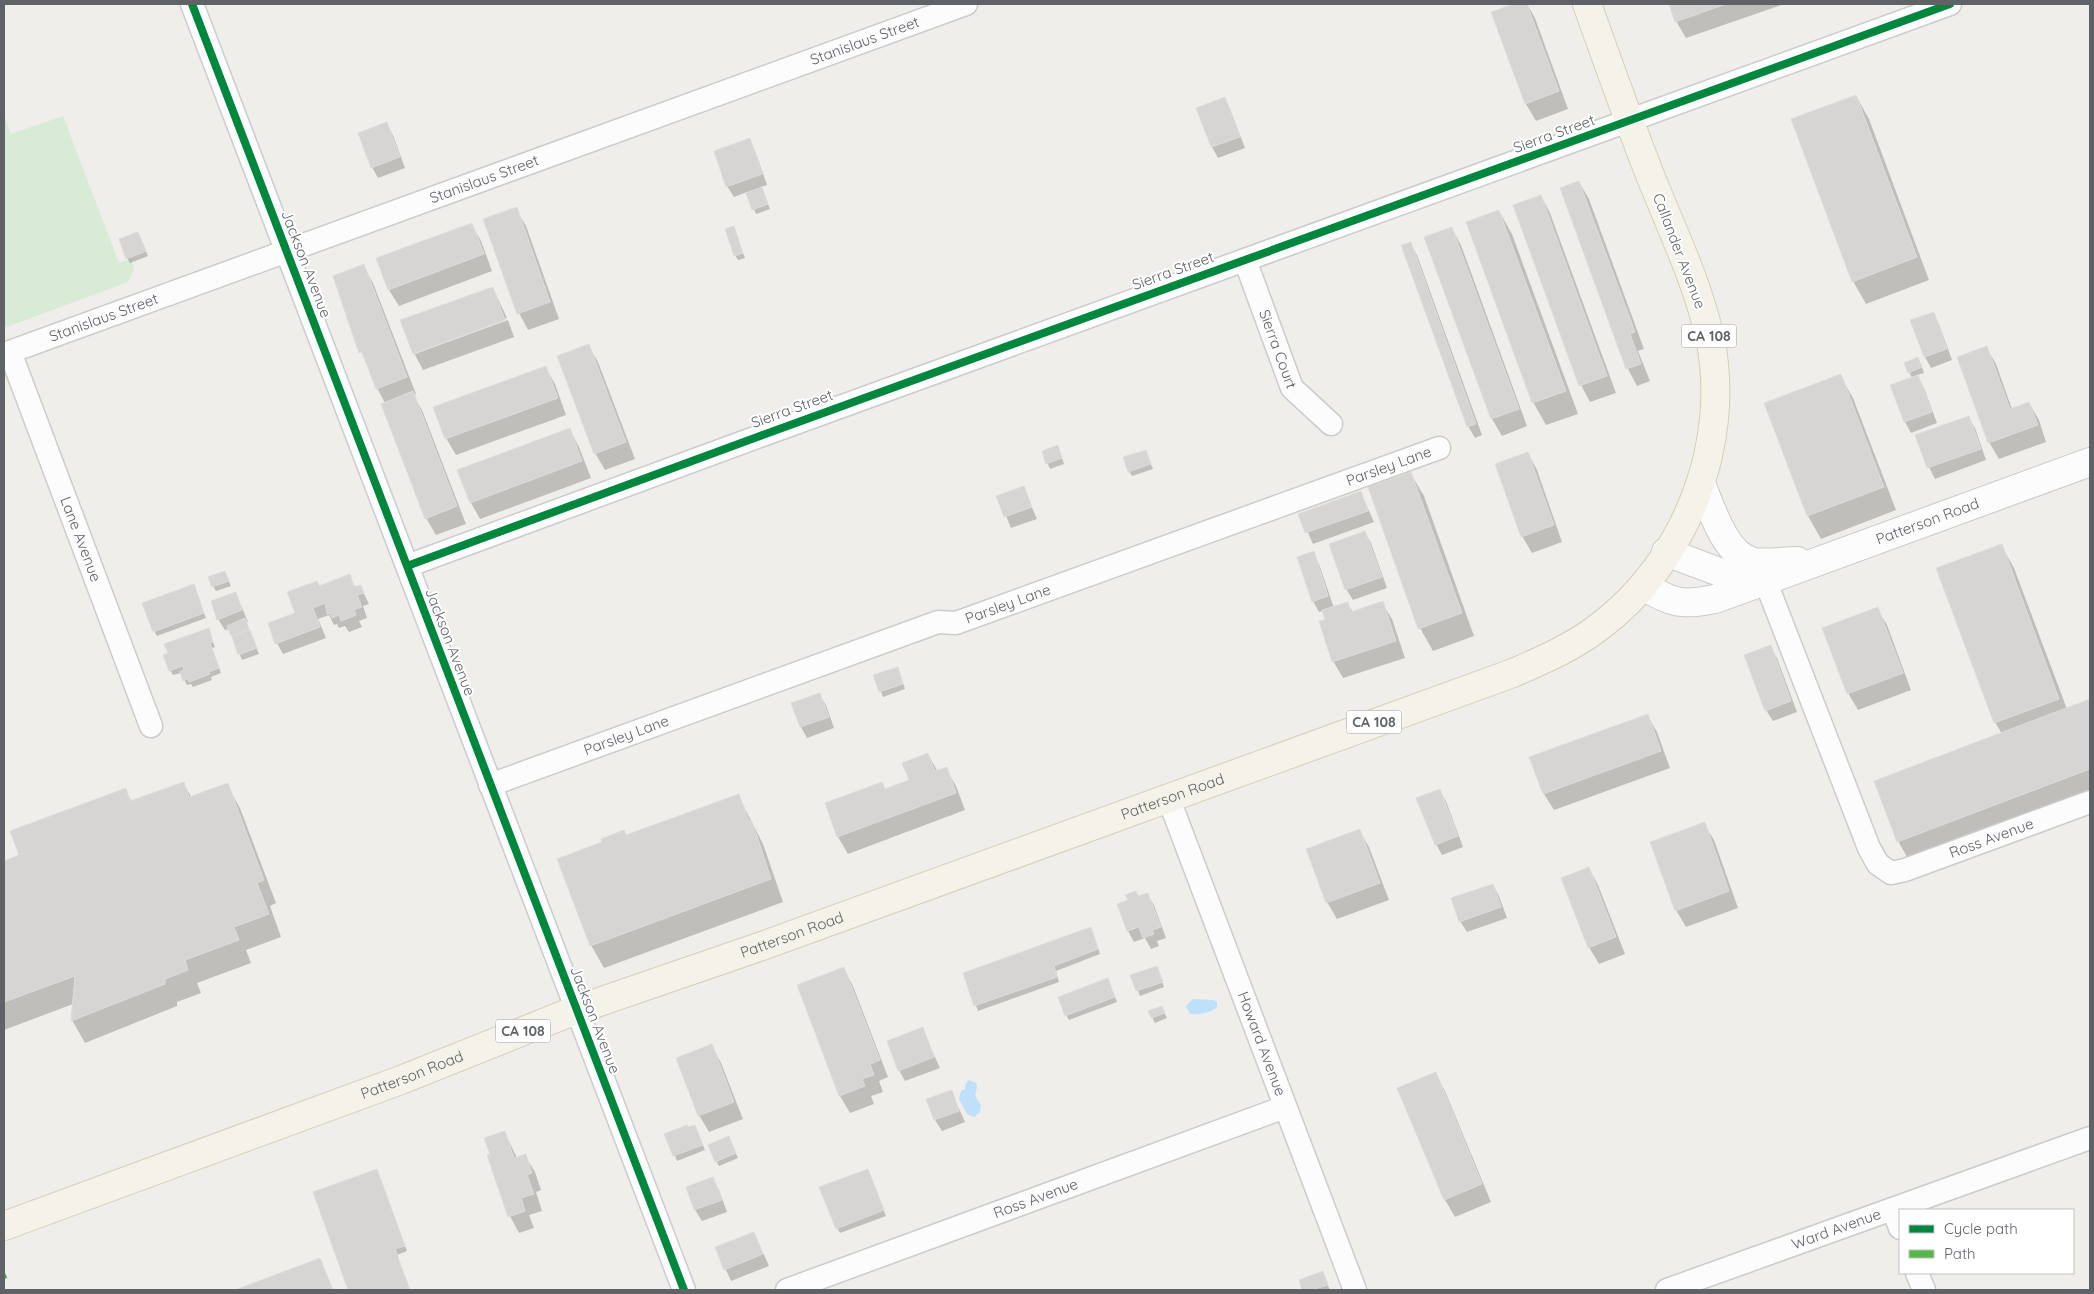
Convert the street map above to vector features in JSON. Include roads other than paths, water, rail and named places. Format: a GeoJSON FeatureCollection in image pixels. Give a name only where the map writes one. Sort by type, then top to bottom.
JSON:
{"type":"FeatureCollection","features":[{"type":"Feature","properties":{"kind":"main road","name":"Callander Avenue"},"geometry":{"type":"LineString","coordinates":[[1578,642],[1615,614],[1643,586],[1683,526],[1701,484],[1710,450],[1715,415],[1714,369],[1710,339],[1698,294],[1587,4]]}},
{"type":"Feature","properties":{"kind":"main road","name":"Patterson Road"},"geometry":{"type":"LineString","coordinates":[[1643,586],[1665,598],[1690,604],[1715,598],[2090,462]]}},
{"type":"Feature","properties":{"kind":"main road"},"geometry":{"type":"LineString","coordinates":[[1701,484],[1724,536],[1734,551],[1754,562],[1821,560]]}},
{"type":"Feature","properties":{"kind":"main road","name":"Patterson Road"},"geometry":{"type":"LineString","coordinates":[[1666,552],[1722,573],[1765,580]]}},
{"type":"Feature","properties":{"kind":"main road","name":"Patterson Road"},"geometry":{"type":"LineString","coordinates":[[4,1226],[400,1080],[576,1010],[762,946],[1512,672],[1578,642]]}},
{"type":"Feature","properties":{"kind":"street","name":"Jackson Avenue"},"geometry":{"type":"LineString","coordinates":[[192,4],[684,1290]]}},
{"type":"Feature","properties":{"kind":"street","name":"Stanislaus Street"},"geometry":{"type":"LineString","coordinates":[[7,353],[966,4]]}},
{"type":"Feature","properties":{"kind":"street","name":"Sierra Street"},"geometry":{"type":"LineString","coordinates":[[407,566],[1950,4]]}},
{"type":"Feature","properties":{"kind":"street","name":"Sierra Court"},"geometry":{"type":"LineString","coordinates":[[1245,260],[1292,388],[1331,424]]}},
{"type":"Feature","properties":{"kind":"street","name":"Lane Avenue"},"geometry":{"type":"LineString","coordinates":[[7,353],[151,726]]}},
{"type":"Feature","properties":{"kind":"street","name":"Parsley Lane"},"geometry":{"type":"LineString","coordinates":[[490,785],[938,622],[956,624],[1440,448]]}},
{"type":"Feature","properties":{"kind":"street","name":"Ross Avenue"},"geometry":{"type":"LineString","coordinates":[[1765,580],[1869,848],[1878,864],[1891,873],[1904,870],[2090,802]]}},
{"type":"Feature","properties":{"kind":"street","name":"Howard Avenue"},"geometry":{"type":"LineString","coordinates":[[1168,798],[1355,1290]]}},
{"type":"Feature","properties":{"kind":"street","name":"Ross Avenue"},"geometry":{"type":"LineString","coordinates":[[787,1290],[1285,1107]]}},
{"type":"Feature","properties":{"kind":"street","name":"Ward Avenue"},"geometry":{"type":"LineString","coordinates":[[1919,1209],[2090,1138]]}},
{"type":"Feature","properties":{"kind":"street","name":"Ward Avenue"},"geometry":{"type":"LineString","coordinates":[[1667,1290],[1897,1218]]}},
{"type":"Feature","properties":{"kind":"street"},"geometry":{"type":"LineString","coordinates":[[1917,1274],[1924,1290]]}},
{"type":"Feature","properties":{"kind":"water"},"geometry":{"type":"Polygon","coordinates":[[[1193,999],[1213,1000],[1217,1002],[1217,1007],[1204,1013],[1190,1014],[1186,1006],[1193,999]]]}},
{"type":"Feature","properties":{"kind":"water"},"geometry":{"type":"Polygon","coordinates":[[[969,1080],[976,1083],[975,1096],[981,1105],[980,1112],[974,1117],[967,1114],[959,1099],[961,1091],[965,1089],[966,1083],[969,1080]]]}}]}
